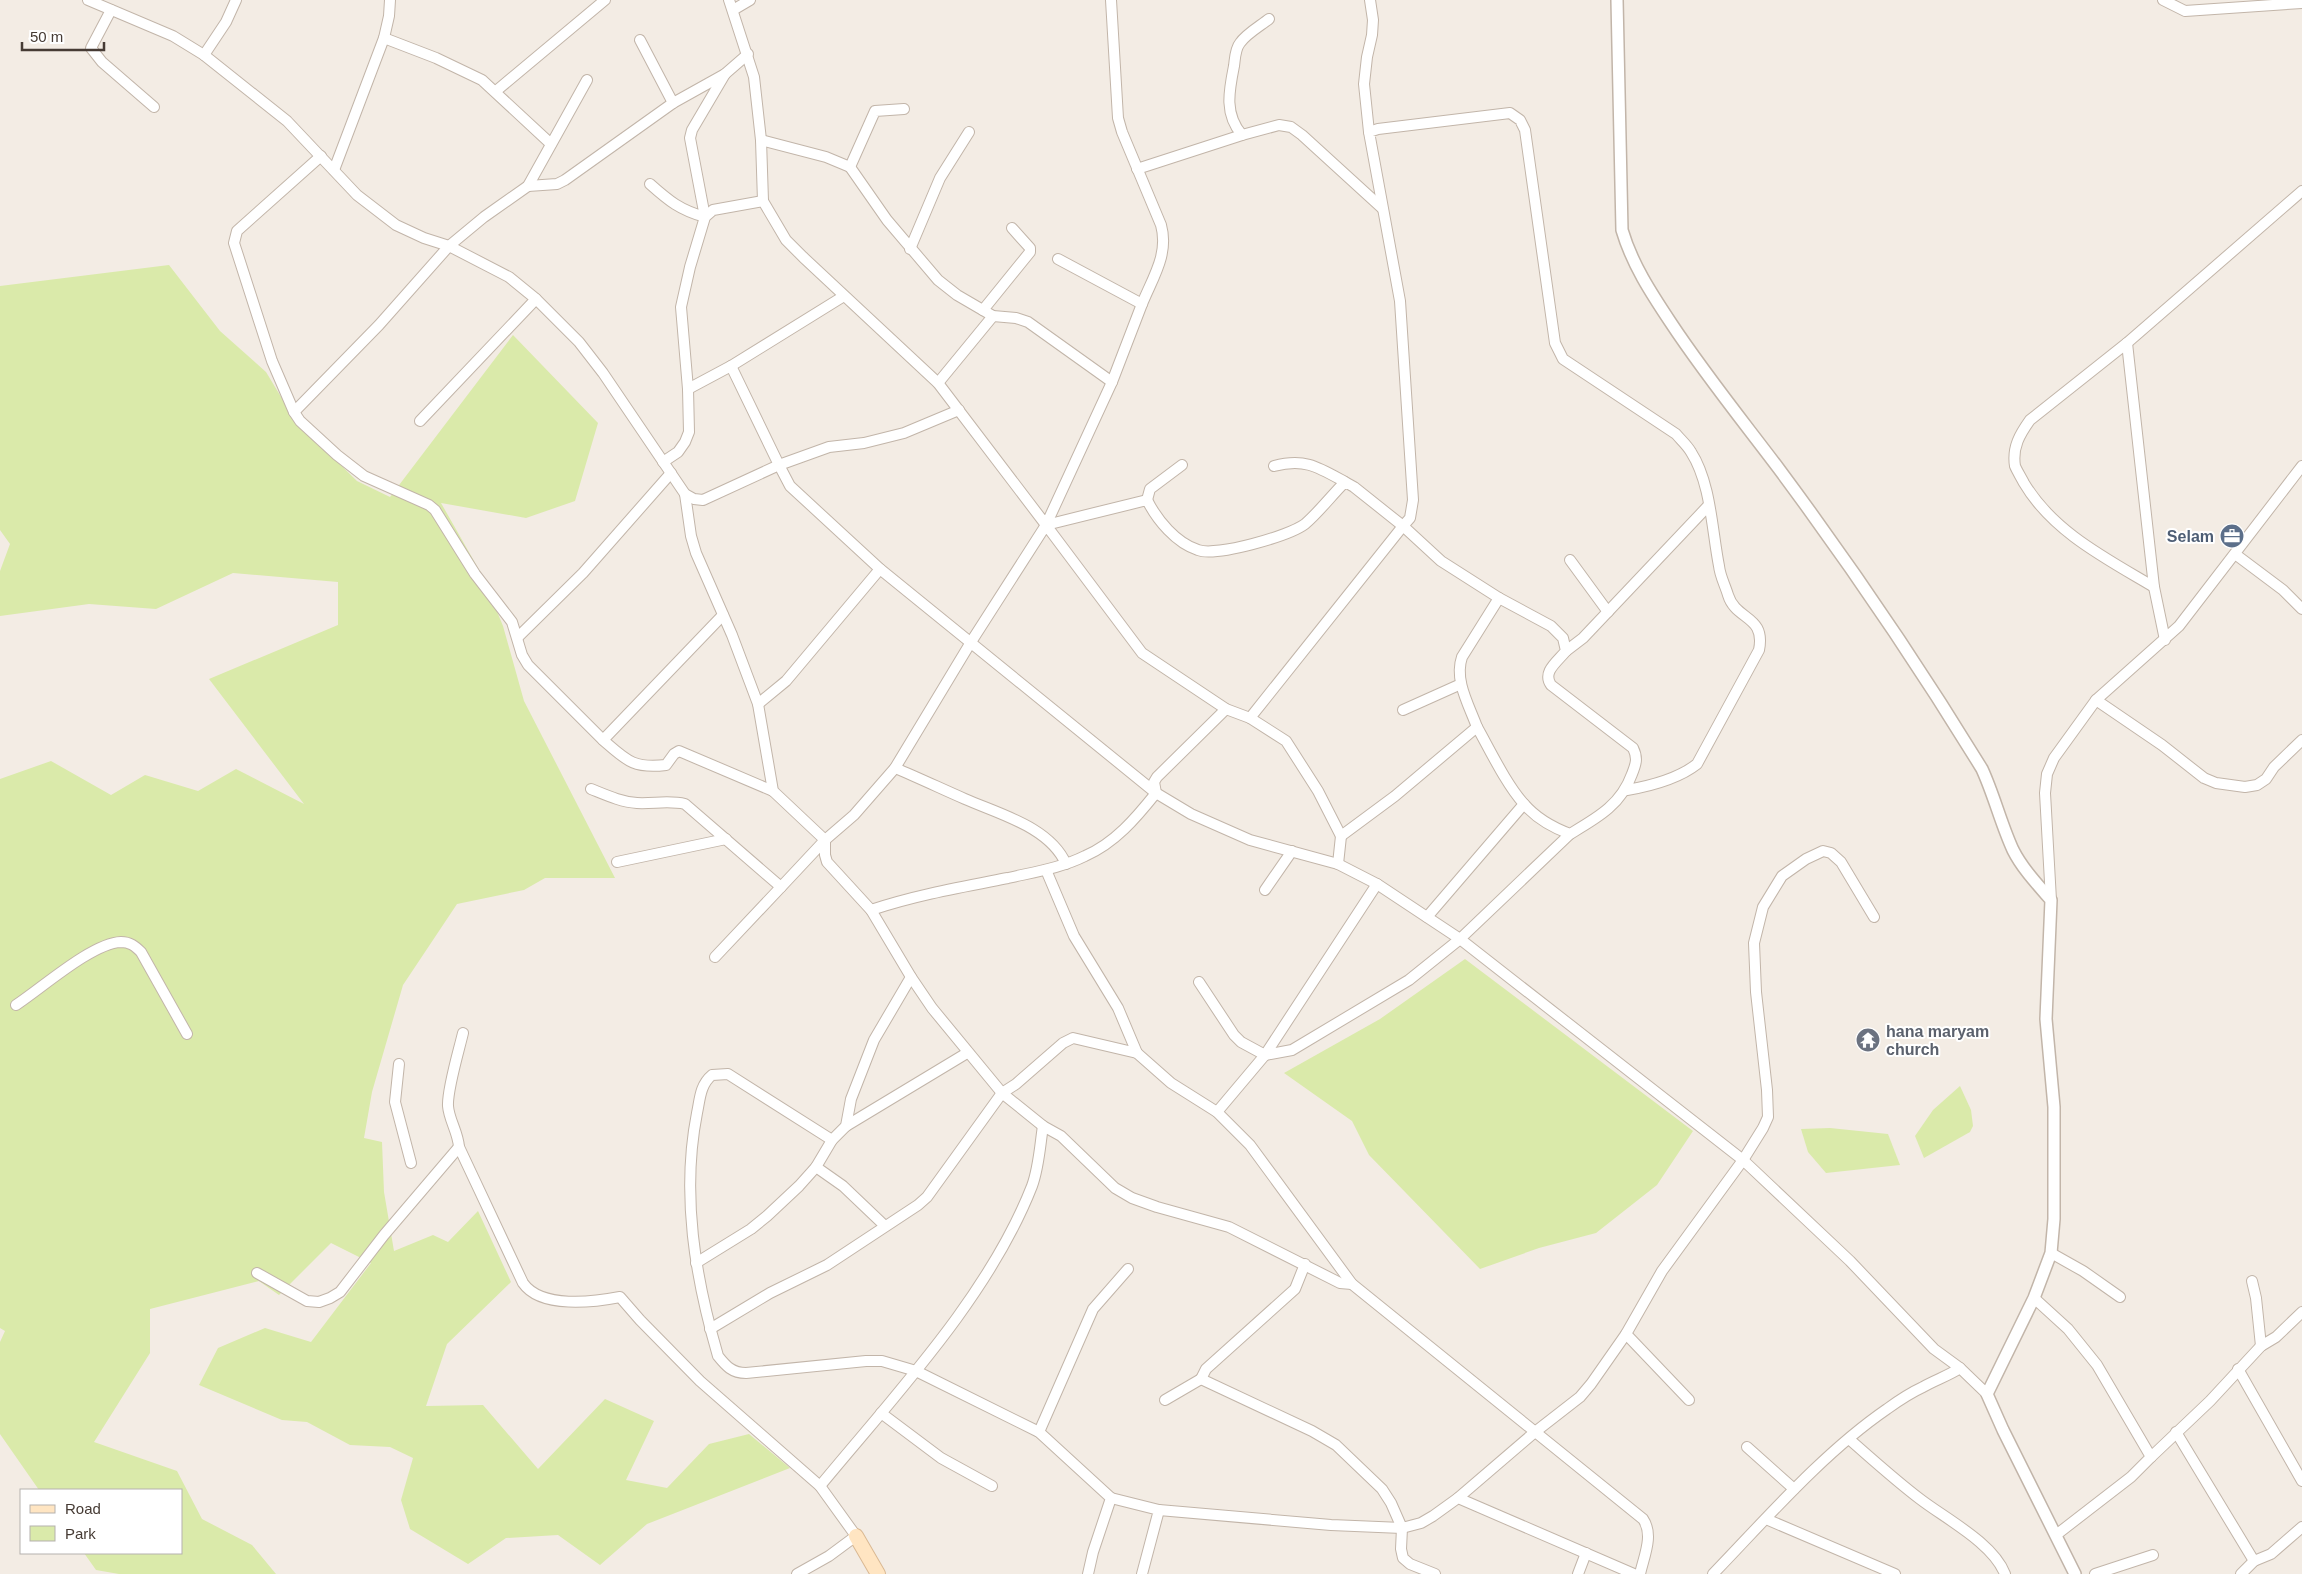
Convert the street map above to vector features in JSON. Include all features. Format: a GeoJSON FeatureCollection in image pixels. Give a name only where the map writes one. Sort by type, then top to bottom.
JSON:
{"type":"FeatureCollection","features":[{"type":"Feature","properties":{"kind":"main road"},"geometry":{"type":"LineString","coordinates":[[856,1536],[878,1574]]}},
{"type":"Feature","properties":{"kind":"street"},"geometry":{"type":"LineString","coordinates":[[88,0],[173,36],[204,55],[287,121],[357,195],[396,225],[424,238],[449,246],[509,277],[536,299],[579,342],[603,373],[685,494],[691,536],[758,704],[773,791]]}},
{"type":"Feature","properties":{"kind":"street"},"geometry":{"type":"LineString","coordinates":[[204,55],[226,22],[236,0]]}},
{"type":"Feature","properties":{"kind":"street"},"geometry":{"type":"LineString","coordinates":[[334,170],[384,38],[389,16],[390,0]]}},
{"type":"Feature","properties":{"kind":"street"},"geometry":{"type":"LineString","coordinates":[[496,91],[605,0]]}},
{"type":"Feature","properties":{"kind":"street"},"geometry":{"type":"LineString","coordinates":[[729,0],[754,77],[761,140],[763,201],[786,240],[938,383],[1142,653],[1226,708],[1250,718],[1286,742],[1318,791],[1341,836],[1338,864]]}},
{"type":"Feature","properties":{"kind":"street"},"geometry":{"type":"LineString","coordinates":[[733,10],[750,0]]}},
{"type":"Feature","properties":{"kind":"street"},"geometry":{"type":"LineString","coordinates":[[715,957],[825,840],[854,815],[895,768],[971,642],[1046,525],[1112,382],[1164,251],[1165,239],[1118,118],[1111,0]]}},
{"type":"Feature","properties":{"kind":"street"},"geometry":{"type":"LineString","coordinates":[[1250,718],[1410,518],[1413,500],[1396,269],[1382,208],[1369,132],[1364,78],[1372,35],[1373,20],[1370,0]]}},
{"type":"Feature","properties":{"kind":"street"},"geometry":{"type":"LineString","coordinates":[[1617,0],[1622,230],[1629,252],[1642,278],[1700,368],[1779,469],[1896,633],[1982,769],[1993,793],[2012,849],[2051,900]]}},
{"type":"Feature","properties":{"kind":"street"},"geometry":{"type":"LineString","coordinates":[[2163,0],[2185,11],[2302,3]]}},
{"type":"Feature","properties":{"kind":"street"},"geometry":{"type":"LineString","coordinates":[[111,10],[91,48],[102,62],[154,108]]}},
{"type":"Feature","properties":{"kind":"street"},"geometry":{"type":"LineString","coordinates":[[1242,135],[1234,126],[1229,104],[1229,91],[1236,51],[1240,43],[1269,19]]}},
{"type":"Feature","properties":{"kind":"street"},"geometry":{"type":"LineString","coordinates":[[384,38],[450,64],[482,80],[551,144]]}},
{"type":"Feature","properties":{"kind":"street"},"geometry":{"type":"LineString","coordinates":[[640,40],[674,103]]}},
{"type":"Feature","properties":{"kind":"street"},"geometry":{"type":"LineString","coordinates":[[528,186],[557,184],[565,180],[674,103],[726,74],[748,54]]}},
{"type":"Feature","properties":{"kind":"street"},"geometry":{"type":"LineString","coordinates":[[663,462],[678,452],[686,442],[689,432],[688,389],[681,307],[705,217],[690,138],[692,130],[726,74]]}},
{"type":"Feature","properties":{"kind":"street"},"geometry":{"type":"LineString","coordinates":[[294,412],[379,325],[449,246],[484,217],[528,186],[587,80]]}},
{"type":"Feature","properties":{"kind":"street"},"geometry":{"type":"LineString","coordinates":[[850,167],[875,111],[904,109]]}},
{"type":"Feature","properties":{"kind":"street"},"geometry":{"type":"LineString","coordinates":[[1369,132],[1378,129],[1510,113],[1520,120],[1524,130],[1555,343],[1563,359],[1676,434],[1691,451],[1700,470],[1719,567],[1729,599],[1758,628],[1762,637],[1759,650],[1697,764],[1687,772],[1674,777],[1626,790]]}},
{"type":"Feature","properties":{"kind":"street"},"geometry":{"type":"LineString","coordinates":[[1137,169],[1279,125],[1290,127],[1302,135],[1382,208]]}},
{"type":"Feature","properties":{"kind":"street"},"geometry":{"type":"LineString","coordinates":[[910,249],[940,178],[969,132]]}},
{"type":"Feature","properties":{"kind":"street"},"geometry":{"type":"LineString","coordinates":[[761,140],[826,157],[850,167],[887,220],[938,280],[993,316],[1016,318],[1028,322],[1112,382]]}},
{"type":"Feature","properties":{"kind":"street"},"geometry":{"type":"LineString","coordinates":[[321,156],[237,231],[234,243],[272,361],[294,412],[337,455],[364,476],[429,505],[435,510],[475,574],[512,622],[522,655],[528,665],[603,740],[629,762],[635,764],[666,765],[674,754],[679,752],[773,791],[825,840],[827,862],[871,910],[911,977],[967,1053],[1002,1093],[1043,1126],[1061,1136],[1115,1188],[1132,1198],[1157,1207],[1229,1228],[1340,1283],[1352,1284]]}},
{"type":"Feature","properties":{"kind":"street"},"geometry":{"type":"LineString","coordinates":[[650,184],[674,205],[686,212],[705,217]]}},
{"type":"Feature","properties":{"kind":"street"},"geometry":{"type":"LineString","coordinates":[[2154,587],[2083,544],[2059,524],[2030,492],[2016,467],[2015,452],[2019,436],[2030,420],[2126,343],[2302,190]]}},
{"type":"Feature","properties":{"kind":"street"},"geometry":{"type":"LineString","coordinates":[[705,217],[713,210],[763,201]]}},
{"type":"Feature","properties":{"kind":"street"},"geometry":{"type":"LineString","coordinates":[[982,310],[1030,252],[1030,248],[1012,228]]}},
{"type":"Feature","properties":{"kind":"street"},"geometry":{"type":"LineString","coordinates":[[1058,259],[1142,304]]}},
{"type":"Feature","properties":{"kind":"street"},"geometry":{"type":"LineString","coordinates":[[688,389],[731,366],[844,296]]}},
{"type":"Feature","properties":{"kind":"street"},"geometry":{"type":"LineString","coordinates":[[420,421],[536,299]]}},
{"type":"Feature","properties":{"kind":"street"},"geometry":{"type":"LineString","coordinates":[[938,383],[993,316]]}},
{"type":"Feature","properties":{"kind":"street"},"geometry":{"type":"LineString","coordinates":[[2126,343],[2154,587],[2165,640]]}},
{"type":"Feature","properties":{"kind":"street"},"geometry":{"type":"LineString","coordinates":[[731,366],[790,486],[880,569],[1156,793],[1221,828],[1250,840],[1338,864],[1377,884],[1460,939],[1743,1160],[1850,1261],[1934,1350],[1960,1368],[1987,1394],[2075,1574]]}},
{"type":"Feature","properties":{"kind":"street"},"geometry":{"type":"LineString","coordinates":[[685,494],[694,499],[703,500],[779,466],[830,447],[864,443],[904,433],[958,410]]}},
{"type":"Feature","properties":{"kind":"street"},"geometry":{"type":"LineString","coordinates":[[1274,466],[1288,462],[1306,463],[1354,487],[1403,526],[1441,560],[1499,598],[1551,626],[1562,638],[1566,651]]}},
{"type":"Feature","properties":{"kind":"street"},"geometry":{"type":"LineString","coordinates":[[1147,500],[1150,489],[1182,465]]}},
{"type":"Feature","properties":{"kind":"street"},"geometry":{"type":"LineString","coordinates":[[1987,1394],[2034,1298],[2051,1253],[2054,1209],[2054,1107],[2046,1019],[2051,900],[2045,793],[2047,774],[2054,758],[2096,700],[2165,640],[2178,626],[2236,554],[2302,466]]}},
{"type":"Feature","properties":{"kind":"street"},"geometry":{"type":"LineString","coordinates":[[518,637],[583,573],[671,473]]}},
{"type":"Feature","properties":{"kind":"street"},"geometry":{"type":"LineString","coordinates":[[1147,500],[1169,530],[1184,542],[1200,551],[1211,550],[1247,546],[1283,536],[1296,530],[1306,523],[1344,482]]}},
{"type":"Feature","properties":{"kind":"street"},"geometry":{"type":"LineString","coordinates":[[1046,525],[1147,500]]}},
{"type":"Feature","properties":{"kind":"street"},"geometry":{"type":"LineString","coordinates":[[1199,982],[1234,1035],[1241,1042],[1265,1055],[1292,1050],[1409,980],[1460,939],[1570,834],[1617,801],[1626,790],[1636,763],[1633,748],[1551,685],[1547,680],[1548,672],[1566,651],[1583,638],[1708,506]]}},
{"type":"Feature","properties":{"kind":"street"},"geometry":{"type":"LineString","coordinates":[[2236,554],[2283,590],[2302,609]]}},
{"type":"Feature","properties":{"kind":"street"},"geometry":{"type":"LineString","coordinates":[[1570,560],[1608,612]]}},
{"type":"Feature","properties":{"kind":"street"},"geometry":{"type":"LineString","coordinates":[[758,704],[786,681],[880,569]]}},
{"type":"Feature","properties":{"kind":"street"},"geometry":{"type":"LineString","coordinates":[[1499,598],[1462,657],[1459,666],[1461,684],[1477,727],[1524,804],[1544,821],[1570,834]]}},
{"type":"Feature","properties":{"kind":"street"},"geometry":{"type":"LineString","coordinates":[[603,740],[723,615]]}},
{"type":"Feature","properties":{"kind":"street"},"geometry":{"type":"LineString","coordinates":[[1403,710],[1461,684]]}},
{"type":"Feature","properties":{"kind":"street"},"geometry":{"type":"LineString","coordinates":[[2096,700],[2162,745],[2204,778],[2216,783],[2245,787],[2257,785],[2266,779],[2274,767],[2302,740]]}},
{"type":"Feature","properties":{"kind":"street"},"geometry":{"type":"LineString","coordinates":[[871,910],[903,899],[1046,870],[1086,856],[1106,844],[1135,820],[1156,793],[1154,782],[1157,777],[1226,708]]}},
{"type":"Feature","properties":{"kind":"street"},"geometry":{"type":"LineString","coordinates":[[1341,836],[1394,796],[1477,727]]}},
{"type":"Feature","properties":{"kind":"street"},"geometry":{"type":"LineString","coordinates":[[895,768],[1008,817],[1034,831],[1056,847],[1066,864]]}},
{"type":"Feature","properties":{"kind":"street"},"geometry":{"type":"LineString","coordinates":[[592,789],[619,800],[636,803],[677,802],[685,804],[781,887]]}},
{"type":"Feature","properties":{"kind":"street"},"geometry":{"type":"LineString","coordinates":[[1427,917],[1524,804]]}},
{"type":"Feature","properties":{"kind":"street"},"geometry":{"type":"LineString","coordinates":[[617,862],[726,839]]}},
{"type":"Feature","properties":{"kind":"street"},"geometry":{"type":"LineString","coordinates":[[1265,890],[1292,851]]}},
{"type":"Feature","properties":{"kind":"street"},"geometry":{"type":"LineString","coordinates":[[832,1140],[728,1074],[716,1074],[708,1078],[702,1086],[692,1138],[690,1174],[696,1264],[710,1329],[718,1356],[725,1365],[736,1373],[866,1361],[882,1362],[916,1370],[1039,1432],[1111,1498],[1159,1510],[1331,1525],[1402,1528],[1421,1523],[1458,1498],[1535,1432],[1580,1397],[1626,1334],[1662,1271],[1743,1160],[1768,1117],[1767,1090],[1756,992],[1754,943],[1763,907],[1782,876],[1806,859],[1823,851],[1831,853],[1840,862],[1874,917]]}},
{"type":"Feature","properties":{"kind":"street"},"geometry":{"type":"LineString","coordinates":[[1046,870],[1074,936],[1118,1008],[1137,1053],[1171,1083],[1217,1112],[1258,1155],[1352,1284],[1643,1519],[1648,1525],[1649,1536],[1640,1574]]}},
{"type":"Feature","properties":{"kind":"street"},"geometry":{"type":"LineString","coordinates":[[1217,1112],[1265,1055],[1377,884]]}},
{"type":"Feature","properties":{"kind":"street"},"geometry":{"type":"LineString","coordinates":[[16,1005],[78,960],[110,943],[132,943],[142,952],[186,1034]]}},
{"type":"Feature","properties":{"kind":"street"},"geometry":{"type":"LineString","coordinates":[[846,1126],[851,1099],[874,1040],[911,977]]}},
{"type":"Feature","properties":{"kind":"street"},"geometry":{"type":"LineString","coordinates":[[463,1033],[448,1104],[451,1120],[459,1147],[501,1240],[528,1290],[552,1300],[601,1301],[620,1297],[640,1320],[700,1380],[820,1486],[856,1536],[829,1556],[797,1574]]}},
{"type":"Feature","properties":{"kind":"street"},"geometry":{"type":"LineString","coordinates":[[710,1329],[770,1293],[827,1265],[927,1197],[1002,1093],[1016,1084],[1063,1043],[1073,1038],[1137,1053]]}},
{"type":"Feature","properties":{"kind":"street"},"geometry":{"type":"LineString","coordinates":[[696,1264],[762,1220],[800,1186],[816,1167],[832,1140],[846,1126],[967,1053]]}},
{"type":"Feature","properties":{"kind":"street"},"geometry":{"type":"LineString","coordinates":[[398,1064],[395,1102],[411,1163]]}},
{"type":"Feature","properties":{"kind":"street"},"geometry":{"type":"LineString","coordinates":[[820,1486],[916,1370],[983,1281],[1001,1251],[1033,1184],[1043,1126]]}},
{"type":"Feature","properties":{"kind":"street"},"geometry":{"type":"LineString","coordinates":[[256,1273],[307,1301],[319,1302],[340,1292],[384,1235],[459,1147]]}},
{"type":"Feature","properties":{"kind":"street"},"geometry":{"type":"LineString","coordinates":[[816,1167],[843,1186],[885,1226]]}},
{"type":"Feature","properties":{"kind":"street"},"geometry":{"type":"LineString","coordinates":[[2051,1253],[2083,1271],[2120,1297]]}},
{"type":"Feature","properties":{"kind":"street"},"geometry":{"type":"LineString","coordinates":[[1165,1400],[1201,1379],[1206,1369],[1295,1289],[1305,1264]]}},
{"type":"Feature","properties":{"kind":"street"},"geometry":{"type":"LineString","coordinates":[[1039,1432],[1093,1310],[1128,1269]]}},
{"type":"Feature","properties":{"kind":"street"},"geometry":{"type":"LineString","coordinates":[[2252,1281],[2256,1298],[2261,1346]]}},
{"type":"Feature","properties":{"kind":"street"},"geometry":{"type":"LineString","coordinates":[[2034,1298],[2068,1329],[2097,1365],[2150,1457]]}},
{"type":"Feature","properties":{"kind":"street"},"geometry":{"type":"LineString","coordinates":[[2056,1535],[2131,1477],[2210,1401],[2261,1346],[2276,1337],[2302,1312]]}},
{"type":"Feature","properties":{"kind":"street"},"geometry":{"type":"LineString","coordinates":[[1626,1334],[1690,1400]]}},
{"type":"Feature","properties":{"kind":"street"},"geometry":{"type":"LineString","coordinates":[[1713,1574],[1794,1489],[1849,1439],[1886,1409],[1923,1386],[1946,1378],[1960,1368]]}},
{"type":"Feature","properties":{"kind":"street"},"geometry":{"type":"LineString","coordinates":[[2238,1369],[2302,1481]]}},
{"type":"Feature","properties":{"kind":"street"},"geometry":{"type":"LineString","coordinates":[[1201,1379],[1312,1431],[1336,1445],[1382,1489],[1402,1528],[1401,1549],[1403,1558],[1410,1564],[1435,1574]]}},
{"type":"Feature","properties":{"kind":"street"},"geometry":{"type":"LineString","coordinates":[[881,1413],[941,1458],[992,1486]]}},
{"type":"Feature","properties":{"kind":"street"},"geometry":{"type":"LineString","coordinates":[[2176,1432],[2254,1561]]}},
{"type":"Feature","properties":{"kind":"street"},"geometry":{"type":"LineString","coordinates":[[1849,1439],[1918,1498],[1995,1556],[2005,1574]]}},
{"type":"Feature","properties":{"kind":"street"},"geometry":{"type":"LineString","coordinates":[[1747,1447],[1794,1489]]}},
{"type":"Feature","properties":{"kind":"street"},"geometry":{"type":"LineString","coordinates":[[1088,1574],[1093,1552],[1111,1498]]}},
{"type":"Feature","properties":{"kind":"street"},"geometry":{"type":"LineString","coordinates":[[1458,1498],[1634,1574]]}},
{"type":"Feature","properties":{"kind":"street"},"geometry":{"type":"LineString","coordinates":[[1142,1574],[1159,1510]]}},
{"type":"Feature","properties":{"kind":"street"},"geometry":{"type":"LineString","coordinates":[[1766,1519],[1895,1574]]}},
{"type":"Feature","properties":{"kind":"street"},"geometry":{"type":"LineString","coordinates":[[2241,1574],[2254,1561],[2271,1554],[2302,1527]]}},
{"type":"Feature","properties":{"kind":"street"},"geometry":{"type":"LineString","coordinates":[[1578,1574],[1586,1553]]}},
{"type":"Feature","properties":{"kind":"street"},"geometry":{"type":"LineString","coordinates":[[2095,1574],[2153,1555]]}},
{"type":"Feature","properties":{"kind":"green space"},"geometry":{"type":"Polygon","coordinates":[[[169,265],[220,331],[266,372],[295,420],[357,481],[390,497],[513,335],[598,423],[575,501],[526,518],[441,503],[482,575],[503,626],[524,701],[615,878],[545,878],[524,890],[457,904],[403,985],[372,1092],[364,1138],[382,1142],[384,1192],[394,1251],[433,1235],[448,1242],[478,1211],[511,1282],[447,1344],[426,1406],[483,1405],[538,1469],[605,1399],[654,1421],[626,1480],[667,1488],[709,1444],[749,1434],[790,1468],[647,1524],[600,1565],[558,1535],[506,1538],[468,1564],[410,1529],[401,1500],[413,1458],[390,1447],[350,1445],[307,1422],[282,1420],[199,1385],[218,1348],[265,1328],[311,1342],[371,1263],[331,1243],[279,1295],[259,1281],[150,1309],[150,1353],[94,1442],[177,1471],[202,1519],[252,1545],[276,1574],[119,1574],[96,1570],[85,1554],[182,1554],[182,1489],[38,1489],[0,1434],[0,1342],[5,1331],[0,1328],[0,779],[51,761],[111,795],[145,775],[198,791],[236,769],[304,804],[209,679],[338,625],[338,582],[233,573],[156,609],[89,604],[0,616],[0,571],[10,544],[0,530],[0,286],[169,265]]]}},
{"type":"Feature","properties":{"kind":"green space"},"geometry":{"type":"Polygon","coordinates":[[[1465,959],[1693,1131],[1657,1185],[1596,1233],[1539,1248],[1480,1269],[1369,1155],[1352,1121],[1284,1073],[1380,1019],[1465,959]]]}},
{"type":"Feature","properties":{"kind":"green space"},"geometry":{"type":"Polygon","coordinates":[[[1960,1086],[1971,1110],[1973,1126],[1970,1132],[1924,1158],[1915,1136],[1933,1110],[1960,1086]]]}},
{"type":"Feature","properties":{"kind":"green space"},"geometry":{"type":"Polygon","coordinates":[[[1830,1128],[1888,1134],[1900,1165],[1826,1173],[1808,1152],[1801,1129],[1830,1128]]]}},
{"type":"Feature","properties":{"kind":"place","name":"Selam"},"geometry":{"type":"Point","coordinates":[2232,536]}},
{"type":"Feature","properties":{"kind":"place","name":"hana maryam church"},"geometry":{"type":"Point","coordinates":[1868,1040]}}]}
